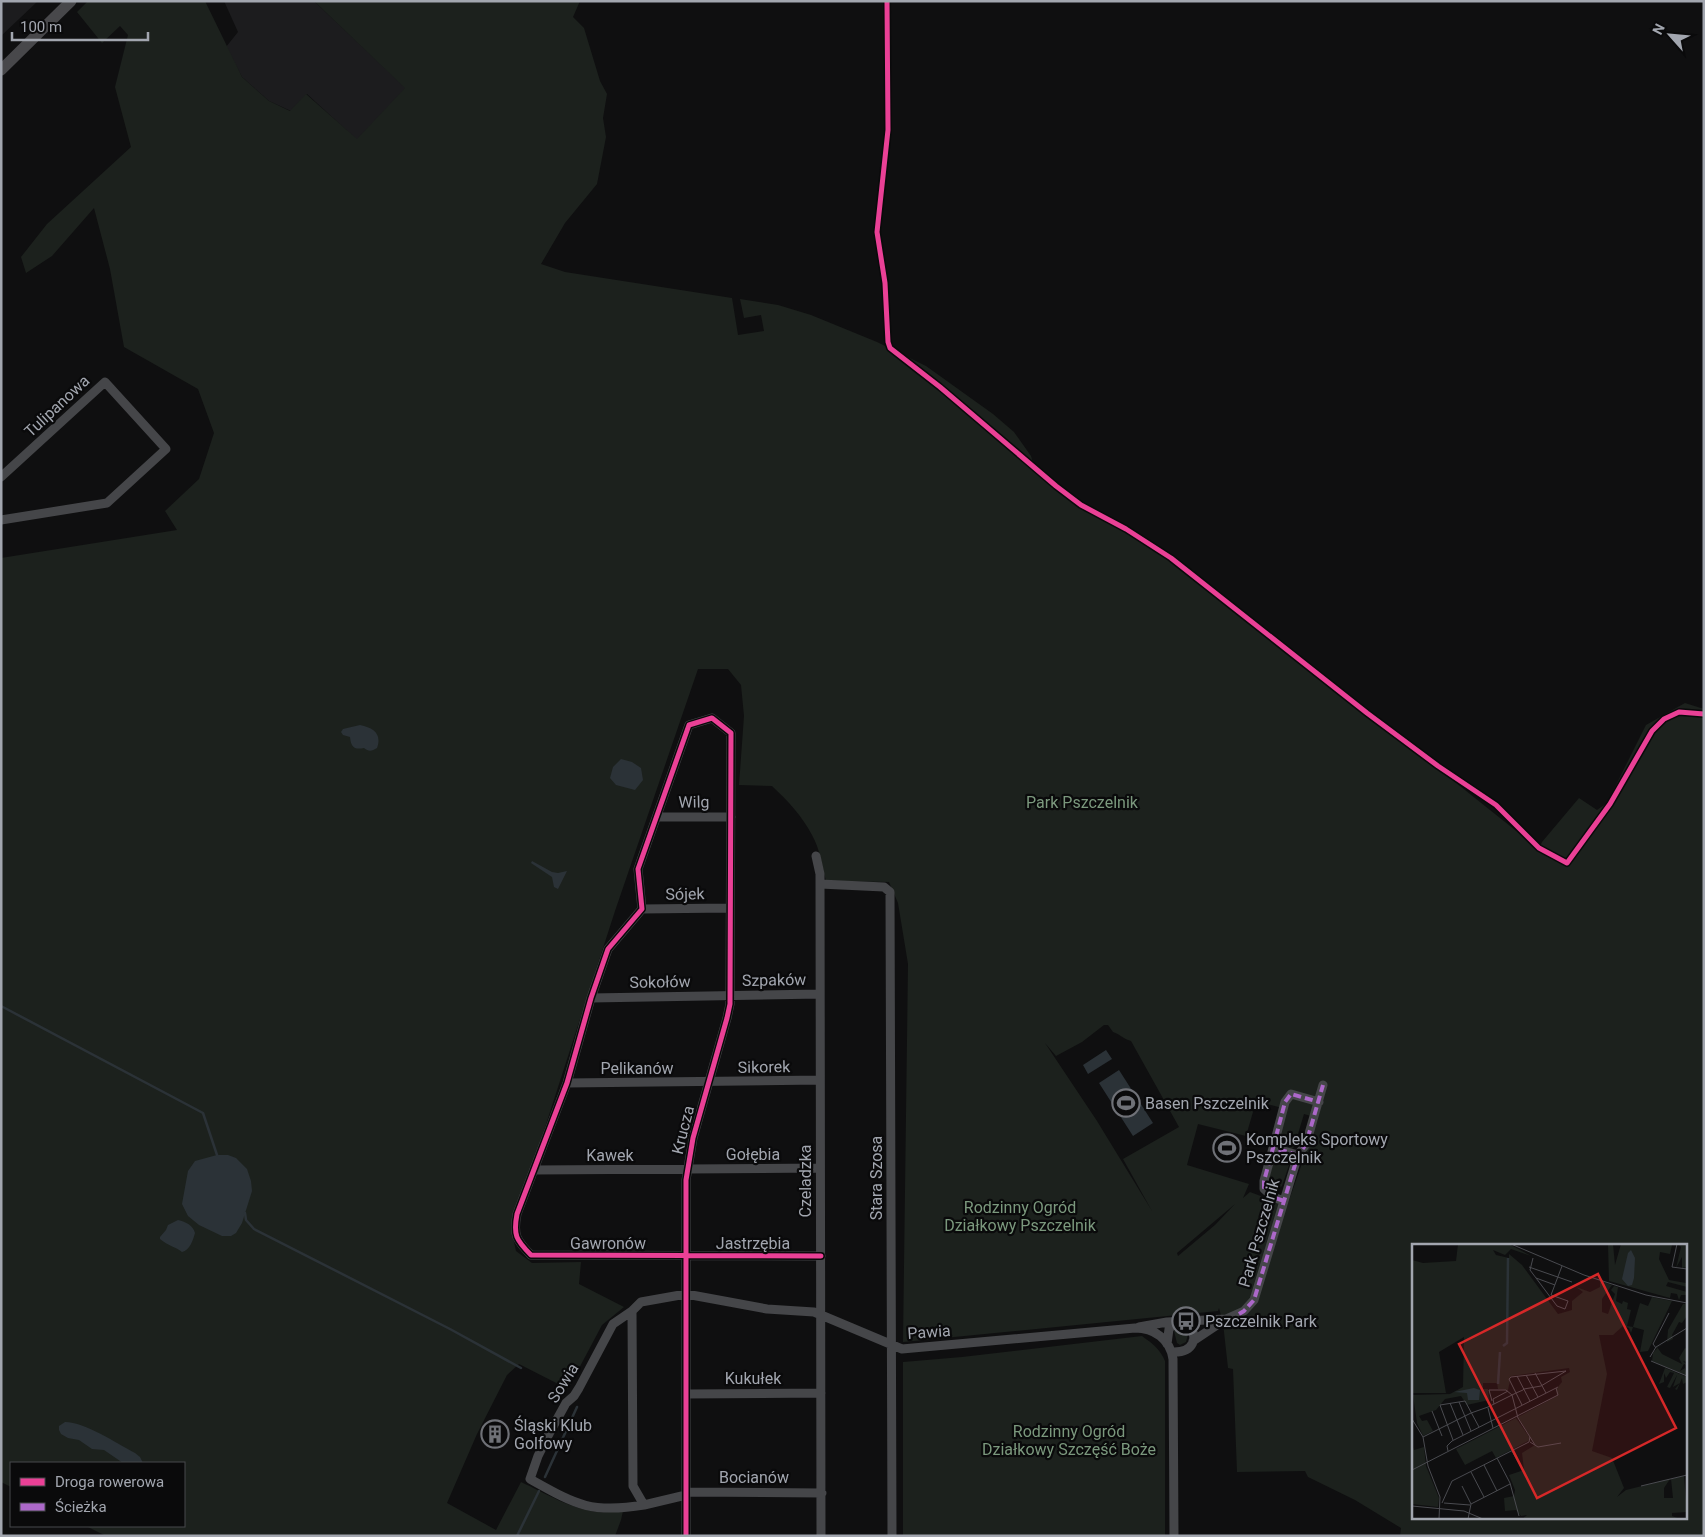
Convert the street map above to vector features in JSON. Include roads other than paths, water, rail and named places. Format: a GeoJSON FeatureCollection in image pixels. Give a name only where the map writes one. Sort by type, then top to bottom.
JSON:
{"type":"FeatureCollection","features":[{"type":"Feature","properties":{"kind":"main road"},"geometry":{"type":"LineString","coordinates":[[1,70],[71,1]]}},
{"type":"Feature","properties":{"kind":"street","name":"Tulipanowa"},"geometry":{"type":"LineString","coordinates":[[1,478],[105,382],[166,449],[106,503],[1,520]]}},
{"type":"Feature","properties":{"kind":"street","name":"Krucza"},"geometry":{"type":"LineString","coordinates":[[657,818],[689,725],[712,718],[731,733],[730,1004],[728,1018],[693,1138],[687,1169],[686,1536]]}},
{"type":"Feature","properties":{"kind":"street","name":"Wilg"},"geometry":{"type":"LineString","coordinates":[[657,818],[731,816]]}},
{"type":"Feature","properties":{"kind":"street"},"geometry":{"type":"LineString","coordinates":[[534,1170],[567,1083],[591,998],[608,949],[642,909],[638,869],[657,818]]}},
{"type":"Feature","properties":{"kind":"street","name":"Czeladzka"},"geometry":{"type":"LineString","coordinates":[[816,856],[820,874],[821,1536]]}},
{"type":"Feature","properties":{"kind":"street","name":"Stara Szosa"},"geometry":{"type":"LineString","coordinates":[[820,884],[884,887],[890,892],[892,1536]]}},
{"type":"Feature","properties":{"kind":"street","name":"Sójek"},"geometry":{"type":"LineString","coordinates":[[642,909],[729,908]]}},
{"type":"Feature","properties":{"kind":"street","name":"Szpaków"},"geometry":{"type":"LineString","coordinates":[[729,996],[820,994]]}},
{"type":"Feature","properties":{"kind":"street","name":"Sokołów"},"geometry":{"type":"LineString","coordinates":[[591,998],[729,996]]}},
{"type":"Feature","properties":{"kind":"street","name":"Sikorek"},"geometry":{"type":"LineString","coordinates":[[708,1082],[820,1080]]}},
{"type":"Feature","properties":{"kind":"street","name":"Pelikanów"},"geometry":{"type":"LineString","coordinates":[[567,1083],[708,1082]]}},
{"type":"Feature","properties":{"kind":"street","name":"Park Pszczelnik"},"geometry":{"type":"LineString","coordinates":[[1170,1348],[1181,1352],[1188,1348],[1193,1341],[1226,1319],[1244,1311],[1254,1300],[1298,1155],[1306,1144],[1324,1085]]}},
{"type":"Feature","properties":{"kind":"street"},"geometry":{"type":"LineString","coordinates":[[1284,1201],[1273,1197],[1264,1189],[1264,1181],[1285,1102],[1291,1094],[1318,1102]]}},
{"type":"Feature","properties":{"kind":"street"},"geometry":{"type":"LineString","coordinates":[[1273,1148],[1298,1155]]}},
{"type":"Feature","properties":{"kind":"street","name":"Gołębia"},"geometry":{"type":"LineString","coordinates":[[687,1169],[820,1168]]}},
{"type":"Feature","properties":{"kind":"street","name":"Kawek"},"geometry":{"type":"LineString","coordinates":[[534,1170],[687,1169]]}},
{"type":"Feature","properties":{"kind":"street","name":"Gawronów"},"geometry":{"type":"LineString","coordinates":[[534,1170],[517,1214],[515,1227],[518,1242],[530,1255],[686,1256]]}},
{"type":"Feature","properties":{"kind":"street","name":"Jastrzębia"},"geometry":{"type":"LineString","coordinates":[[686,1256],[821,1256]]}},
{"type":"Feature","properties":{"kind":"street","name":"Pawia"},"geometry":{"type":"LineString","coordinates":[[686,1294],[767,1309],[814,1312],[892,1346],[908,1349],[1135,1328],[1155,1333],[1170,1348]]}},
{"type":"Feature","properties":{"kind":"street","name":"Sowia"},"geometry":{"type":"LineString","coordinates":[[686,1294],[641,1302],[632,1311],[613,1324],[579,1388],[566,1404],[550,1432],[538,1456],[530,1479],[567,1499],[590,1507],[625,1508],[686,1494]]}},
{"type":"Feature","properties":{"kind":"street"},"geometry":{"type":"LineString","coordinates":[[632,1311],[633,1486],[644,1505]]}},
{"type":"Feature","properties":{"kind":"street","name":"Park Pszczelnik"},"geometry":{"type":"LineString","coordinates":[[1135,1328],[1175,1322],[1226,1319]]}},
{"type":"Feature","properties":{"kind":"street"},"geometry":{"type":"LineString","coordinates":[[1186,1321],[1194,1330],[1195,1336],[1193,1341]]}},
{"type":"Feature","properties":{"kind":"street"},"geometry":{"type":"LineString","coordinates":[[1174,1536],[1169,1329],[1175,1322]]}},
{"type":"Feature","properties":{"kind":"street","name":"Kukułek"},"geometry":{"type":"LineString","coordinates":[[686,1394],[821,1393]]}},
{"type":"Feature","properties":{"kind":"street","name":"Bocianów"},"geometry":{"type":"LineString","coordinates":[[686,1494],[822,1493]]}},
{"type":"Feature","properties":{"kind":"waterway"},"geometry":{"type":"LineString","coordinates":[[1,1006],[203,1113],[217,1155]]}},
{"type":"Feature","properties":{"kind":"waterway"},"geometry":{"type":"LineString","coordinates":[[245,1213],[246,1220],[254,1229],[450,1329],[521,1368]]}},
{"type":"Feature","properties":{"kind":"waterway"},"geometry":{"type":"LineString","coordinates":[[545,1477],[577,1407]]}},
{"type":"Feature","properties":{"kind":"waterway"},"geometry":{"type":"LineString","coordinates":[[517,1536],[539,1491]]}},
{"type":"Feature","properties":{"kind":"place","name":"Basen Pszczelnik"},"geometry":{"type":"Point","coordinates":[1126,1103]}},
{"type":"Feature","properties":{"kind":"place","name":"Kompleks Sportowy Pszczelnik"},"geometry":{"type":"Point","coordinates":[1227,1148]}},
{"type":"Feature","properties":{"kind":"place","name":"Pszczelnik Park"},"geometry":{"type":"Point","coordinates":[1186,1321]}},
{"type":"Feature","properties":{"kind":"place","name":"Śląski Klub Golfowy"},"geometry":{"type":"Point","coordinates":[495,1434]}},
{"type":"Feature","properties":{"kind":"park label","name":"Rodzinny Ogród Działkowy Pszczelnik"},"geometry":{"type":"Point","coordinates":[1020,1216]}},
{"type":"Feature","properties":{"kind":"park label","name":"Rodzinny Ogród Działkowy Szczęść Boże"},"geometry":{"type":"Point","coordinates":[1069,1440]}}]}
